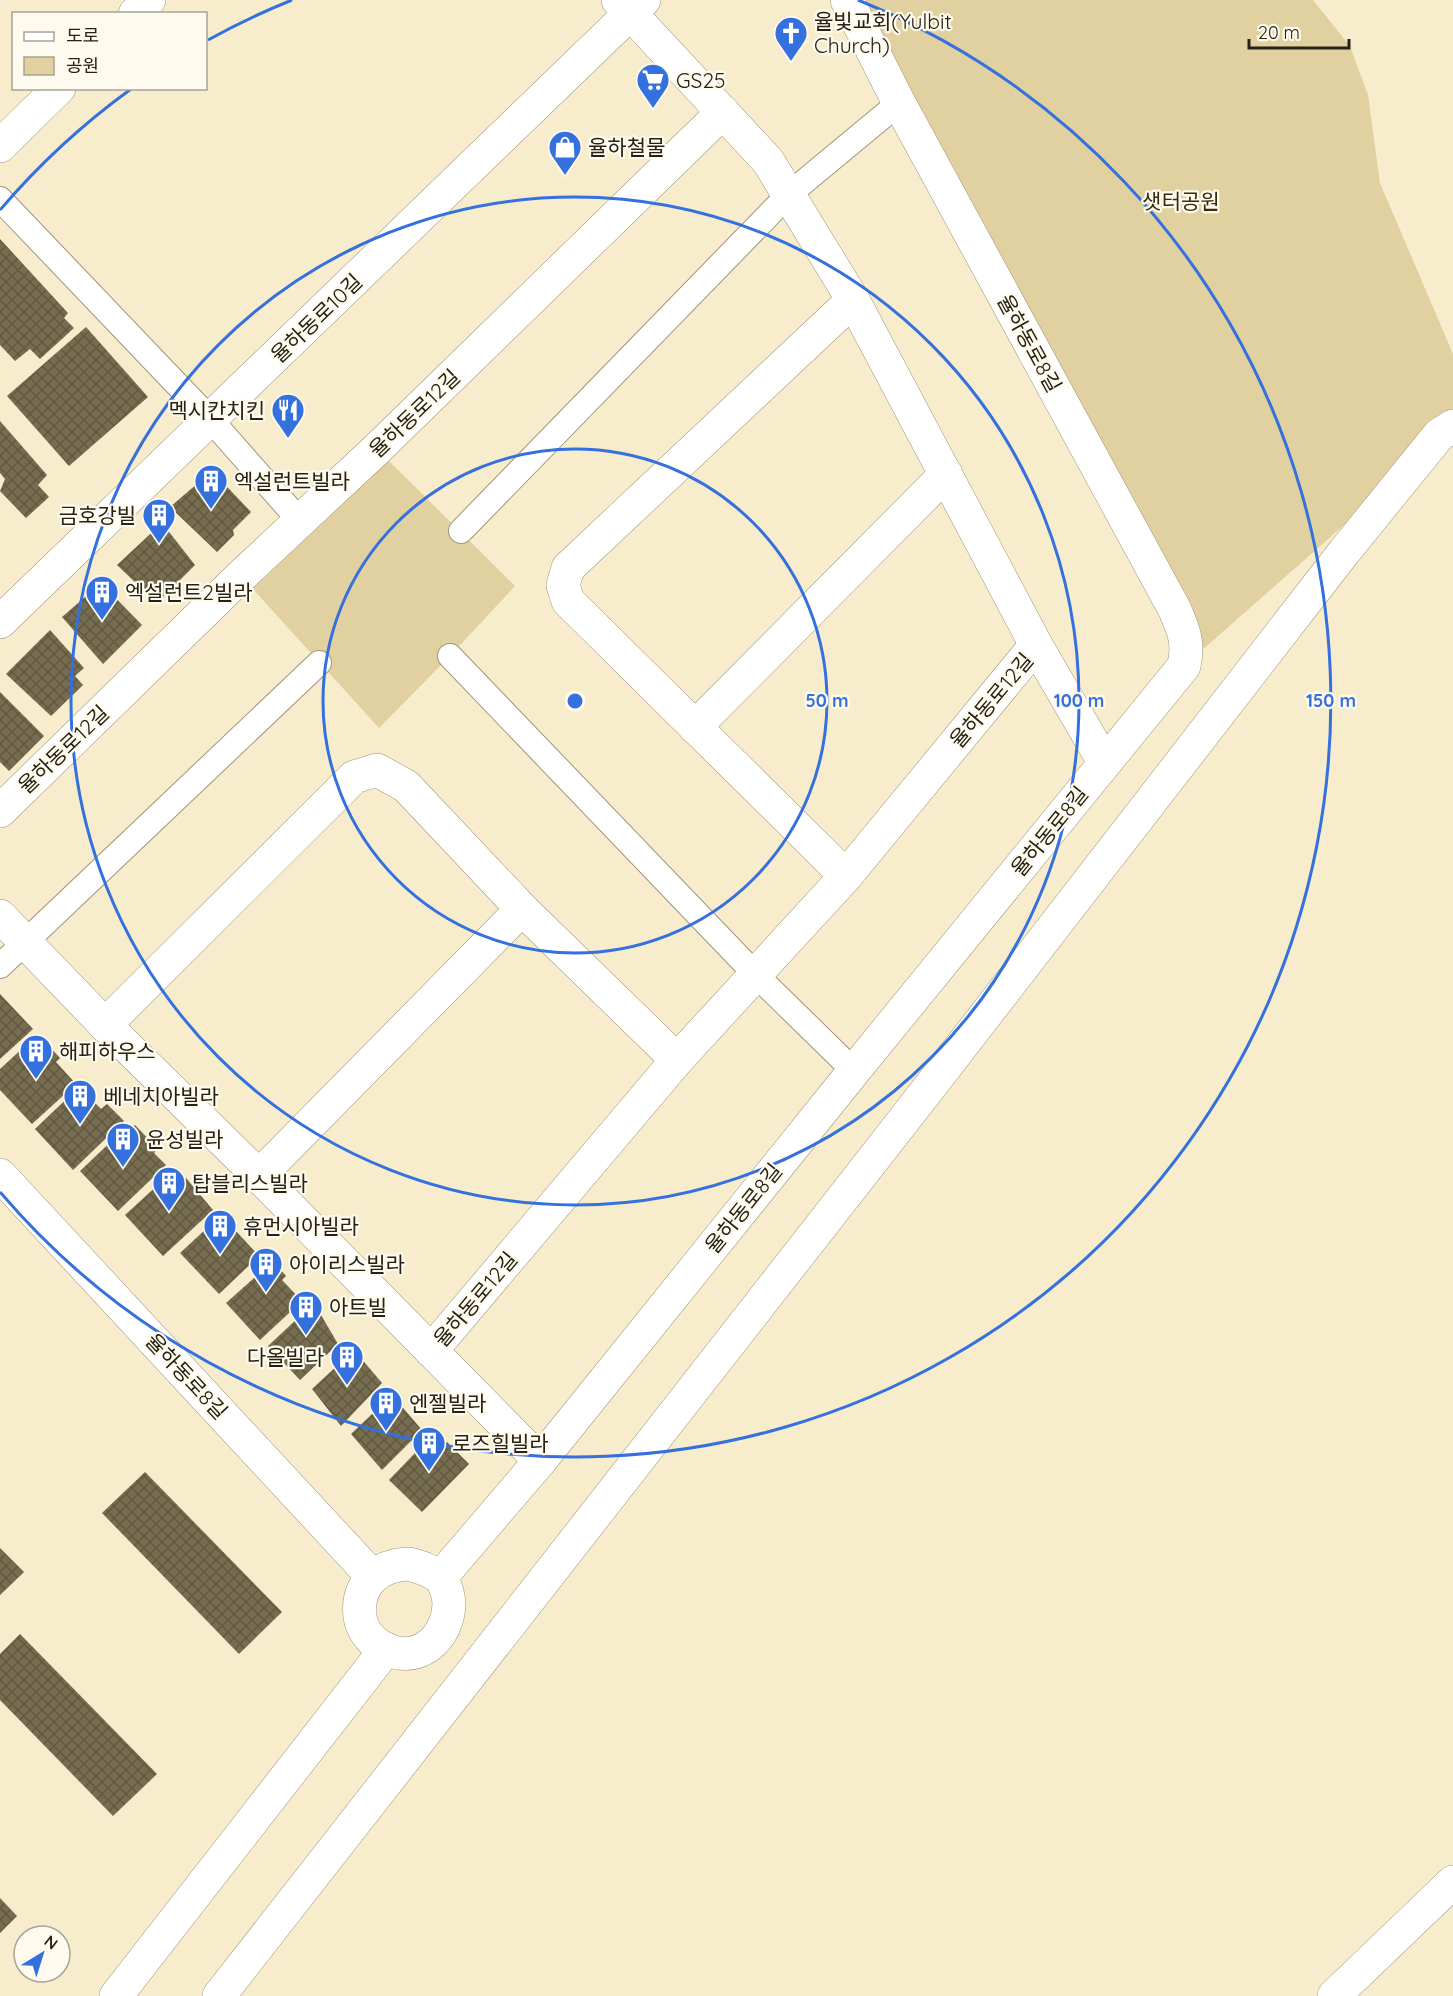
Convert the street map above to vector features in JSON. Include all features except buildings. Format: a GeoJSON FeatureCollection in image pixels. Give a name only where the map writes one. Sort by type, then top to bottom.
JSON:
{"type":"FeatureCollection","features":[{"type":"Feature","properties":{"kind":"street"},"geometry":{"type":"LineString","coordinates":[[137,12],[148,0]]}},
{"type":"Feature","properties":{"kind":"street","name":"율하동로8길"},"geometry":{"type":"LineString","coordinates":[[440,1578],[540,1461],[1184,666],[1188,650],[1184,631],[1169,599],[899,103],[847,0]]}},
{"type":"Feature","properties":{"kind":"street","name":"율하동로12길"},"geometry":{"type":"LineString","coordinates":[[0,916],[105,1025],[259,1176],[431,1351],[677,1060],[846,876],[1036,645],[852,300],[768,161],[631,4]]}},
{"type":"Feature","properties":{"kind":"street","name":"율하동로10길"},"geometry":{"type":"LineString","coordinates":[[0,622],[211,420],[631,4]]}},
{"type":"Feature","properties":{"kind":"street"},"geometry":{"type":"LineString","coordinates":[[0,146],[57,90]]}},
{"type":"Feature","properties":{"kind":"street"},"geometry":{"type":"LineString","coordinates":[[461,531],[788,195],[899,103]]}},
{"type":"Feature","properties":{"kind":"street","name":"율하동로12길"},"geometry":{"type":"LineString","coordinates":[[0,811],[233,584],[386,441],[723,112]]}},
{"type":"Feature","properties":{"kind":"street"},"geometry":{"type":"LineString","coordinates":[[0,199],[211,420],[300,521]]}},
{"type":"Feature","properties":{"kind":"street"},"geometry":{"type":"LineString","coordinates":[[846,876],[568,601],[563,585],[568,568],[852,300]]}},
{"type":"Feature","properties":{"kind":"street"},"geometry":{"type":"LineString","coordinates":[[219,1996],[1344,552],[1439,435],[1453,426]]}},
{"type":"Feature","properties":{"kind":"street"},"geometry":{"type":"LineString","coordinates":[[696,727],[946,474]]}},
{"type":"Feature","properties":{"kind":"street"},"geometry":{"type":"LineString","coordinates":[[1036,645],[1104,762]]}},
{"type":"Feature","properties":{"kind":"street"},"geometry":{"type":"LineString","coordinates":[[450,656],[756,975],[854,1071]]}},
{"type":"Feature","properties":{"kind":"street"},"geometry":{"type":"LineString","coordinates":[[0,966],[319,663]]}},
{"type":"Feature","properties":{"kind":"street"},"geometry":{"type":"LineString","coordinates":[[105,1025],[354,777],[377,770],[406,786],[522,909],[677,1060]]}},
{"type":"Feature","properties":{"kind":"street"},"geometry":{"type":"LineString","coordinates":[[259,1176],[522,909]]}},
{"type":"Feature","properties":{"kind":"street","name":"율하동로8길"},"geometry":{"type":"LineString","coordinates":[[0,1175],[373,1577]]}},
{"type":"Feature","properties":{"kind":"street"},"geometry":{"type":"LineString","coordinates":[[431,1351],[540,1461]]}},
{"type":"Feature","properties":{"kind":"street"},"geometry":{"type":"LineString","coordinates":[[409,1564],[423,1568],[440,1578],[448,1593],[448,1618],[443,1631],[434,1643],[406,1654],[378,1646],[368,1635],[361,1622],[359,1607],[362,1593],[373,1577],[381,1570],[394,1565],[409,1564]]}},
{"type":"Feature","properties":{"kind":"street"},"geometry":{"type":"LineString","coordinates":[[116,1996],[386,1649]]}},
{"type":"Feature","properties":{"kind":"street"},"geometry":{"type":"LineString","coordinates":[[1334,1996],[1453,1882]]}},
{"type":"Feature","properties":{"kind":"green space","name":"샛터공원"},"geometry":{"type":"Polygon","coordinates":[[[847,0],[1313,0],[1350,46],[1368,95],[1380,183],[1453,354],[1453,429],[1184,666],[1188,649],[847,0]]]}},
{"type":"Feature","properties":{"kind":"green space"},"geometry":{"type":"Polygon","coordinates":[[[377,449],[515,586],[379,728],[241,576],[377,449]]]}},
{"type":"Feature","properties":{"kind":"place","name":"율빛교회(Yulbit Church)"},"geometry":{"type":"Point","coordinates":[791,62]}},
{"type":"Feature","properties":{"kind":"place","name":"GS25"},"geometry":{"type":"Point","coordinates":[653,109]}},
{"type":"Feature","properties":{"kind":"place","name":"율하철물"},"geometry":{"type":"Point","coordinates":[565,176]}},
{"type":"Feature","properties":{"kind":"place","name":"멕시칸치킨"},"geometry":{"type":"Point","coordinates":[288,439]}},
{"type":"Feature","properties":{"kind":"place","name":"엑설런트빌라"},"geometry":{"type":"Point","coordinates":[211,510]}},
{"type":"Feature","properties":{"kind":"place","name":"금호강빌"},"geometry":{"type":"Point","coordinates":[159,544]}},
{"type":"Feature","properties":{"kind":"place","name":"엑설런트2빌라"},"geometry":{"type":"Point","coordinates":[102,621]}},
{"type":"Feature","properties":{"kind":"place","name":"해피하우스"},"geometry":{"type":"Point","coordinates":[36,1080]}},
{"type":"Feature","properties":{"kind":"place","name":"베네치아빌라"},"geometry":{"type":"Point","coordinates":[80,1125]}},
{"type":"Feature","properties":{"kind":"place","name":"윤성빌라"},"geometry":{"type":"Point","coordinates":[123,1168]}},
{"type":"Feature","properties":{"kind":"place","name":"탑블리스빌라"},"geometry":{"type":"Point","coordinates":[169,1212]}},
{"type":"Feature","properties":{"kind":"place","name":"휴먼시아빌라"},"geometry":{"type":"Point","coordinates":[220,1255]}},
{"type":"Feature","properties":{"kind":"place","name":"아이리스빌라"},"geometry":{"type":"Point","coordinates":[266,1293]}},
{"type":"Feature","properties":{"kind":"place","name":"아트빌"},"geometry":{"type":"Point","coordinates":[306,1336]}},
{"type":"Feature","properties":{"kind":"place","name":"다올빌라"},"geometry":{"type":"Point","coordinates":[347,1386]}},
{"type":"Feature","properties":{"kind":"place","name":"엔젤빌라"},"geometry":{"type":"Point","coordinates":[386,1432]}},
{"type":"Feature","properties":{"kind":"place","name":"로즈힐빌라"},"geometry":{"type":"Point","coordinates":[429,1472]}}]}
